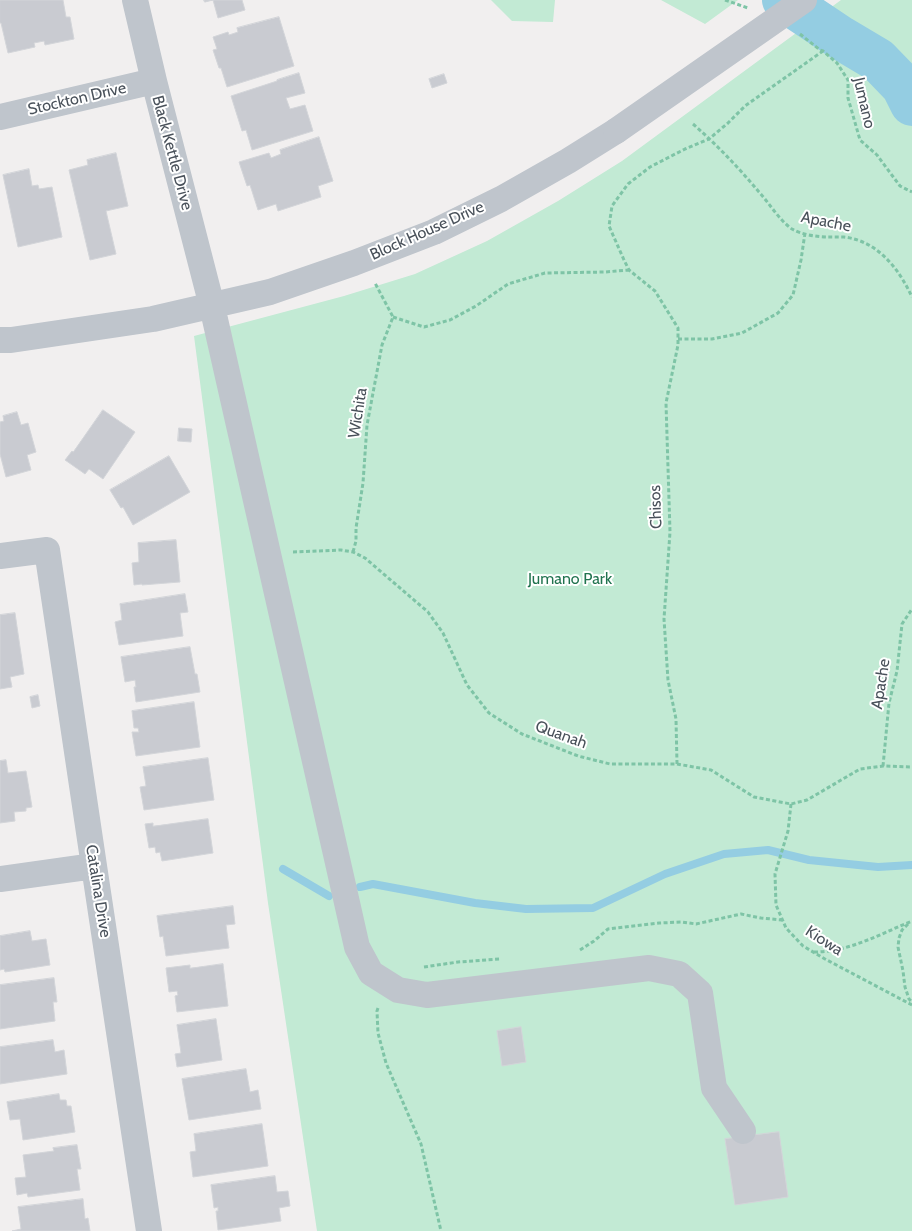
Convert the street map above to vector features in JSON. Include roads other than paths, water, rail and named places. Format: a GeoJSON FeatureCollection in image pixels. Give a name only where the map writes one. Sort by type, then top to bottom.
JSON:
{"type":"FeatureCollection","features":[{"type":"Feature","properties":{"kind":"street","name":"Black Kettle Drive"},"geometry":{"type":"LineString","coordinates":[[135,0],[212,306],[357,947],[371,973],[398,990],[427,995],[649,968],[679,974],[700,993],[714,1088],[743,1131]]}},
{"type":"Feature","properties":{"kind":"street","name":"Block House Drive"},"geometry":{"type":"LineString","coordinates":[[0,340],[153,319],[270,292],[354,263],[434,232],[501,199],[568,162],[616,131],[804,0]]}},
{"type":"Feature","properties":{"kind":"street","name":"Stockton Drive"},"geometry":{"type":"LineString","coordinates":[[0,117],[154,81]]}},
{"type":"Feature","properties":{"kind":"street","name":"Catalina Drive"},"geometry":{"type":"LineString","coordinates":[[0,556],[47,550],[149,1231]]}},
{"type":"Feature","properties":{"kind":"street"},"geometry":{"type":"LineString","coordinates":[[0,879],[94,866]]}},
{"type":"Feature","properties":{"kind":"waterway"},"geometry":{"type":"LineString","coordinates":[[784,0],[878,60],[903,86],[912,104]]}},
{"type":"Feature","properties":{"kind":"waterway"},"geometry":{"type":"LineString","coordinates":[[360,887],[373,884],[475,903],[526,909],[593,908],[665,874],[724,854],[768,850],[809,860],[878,867],[912,865]]}},
{"type":"Feature","properties":{"kind":"waterway"},"geometry":{"type":"LineString","coordinates":[[283,869],[329,896]]}},
{"type":"Feature","properties":{"kind":"park label","name":"Jumano Park"},"geometry":{"type":"Point","coordinates":[570,579]}}]}
